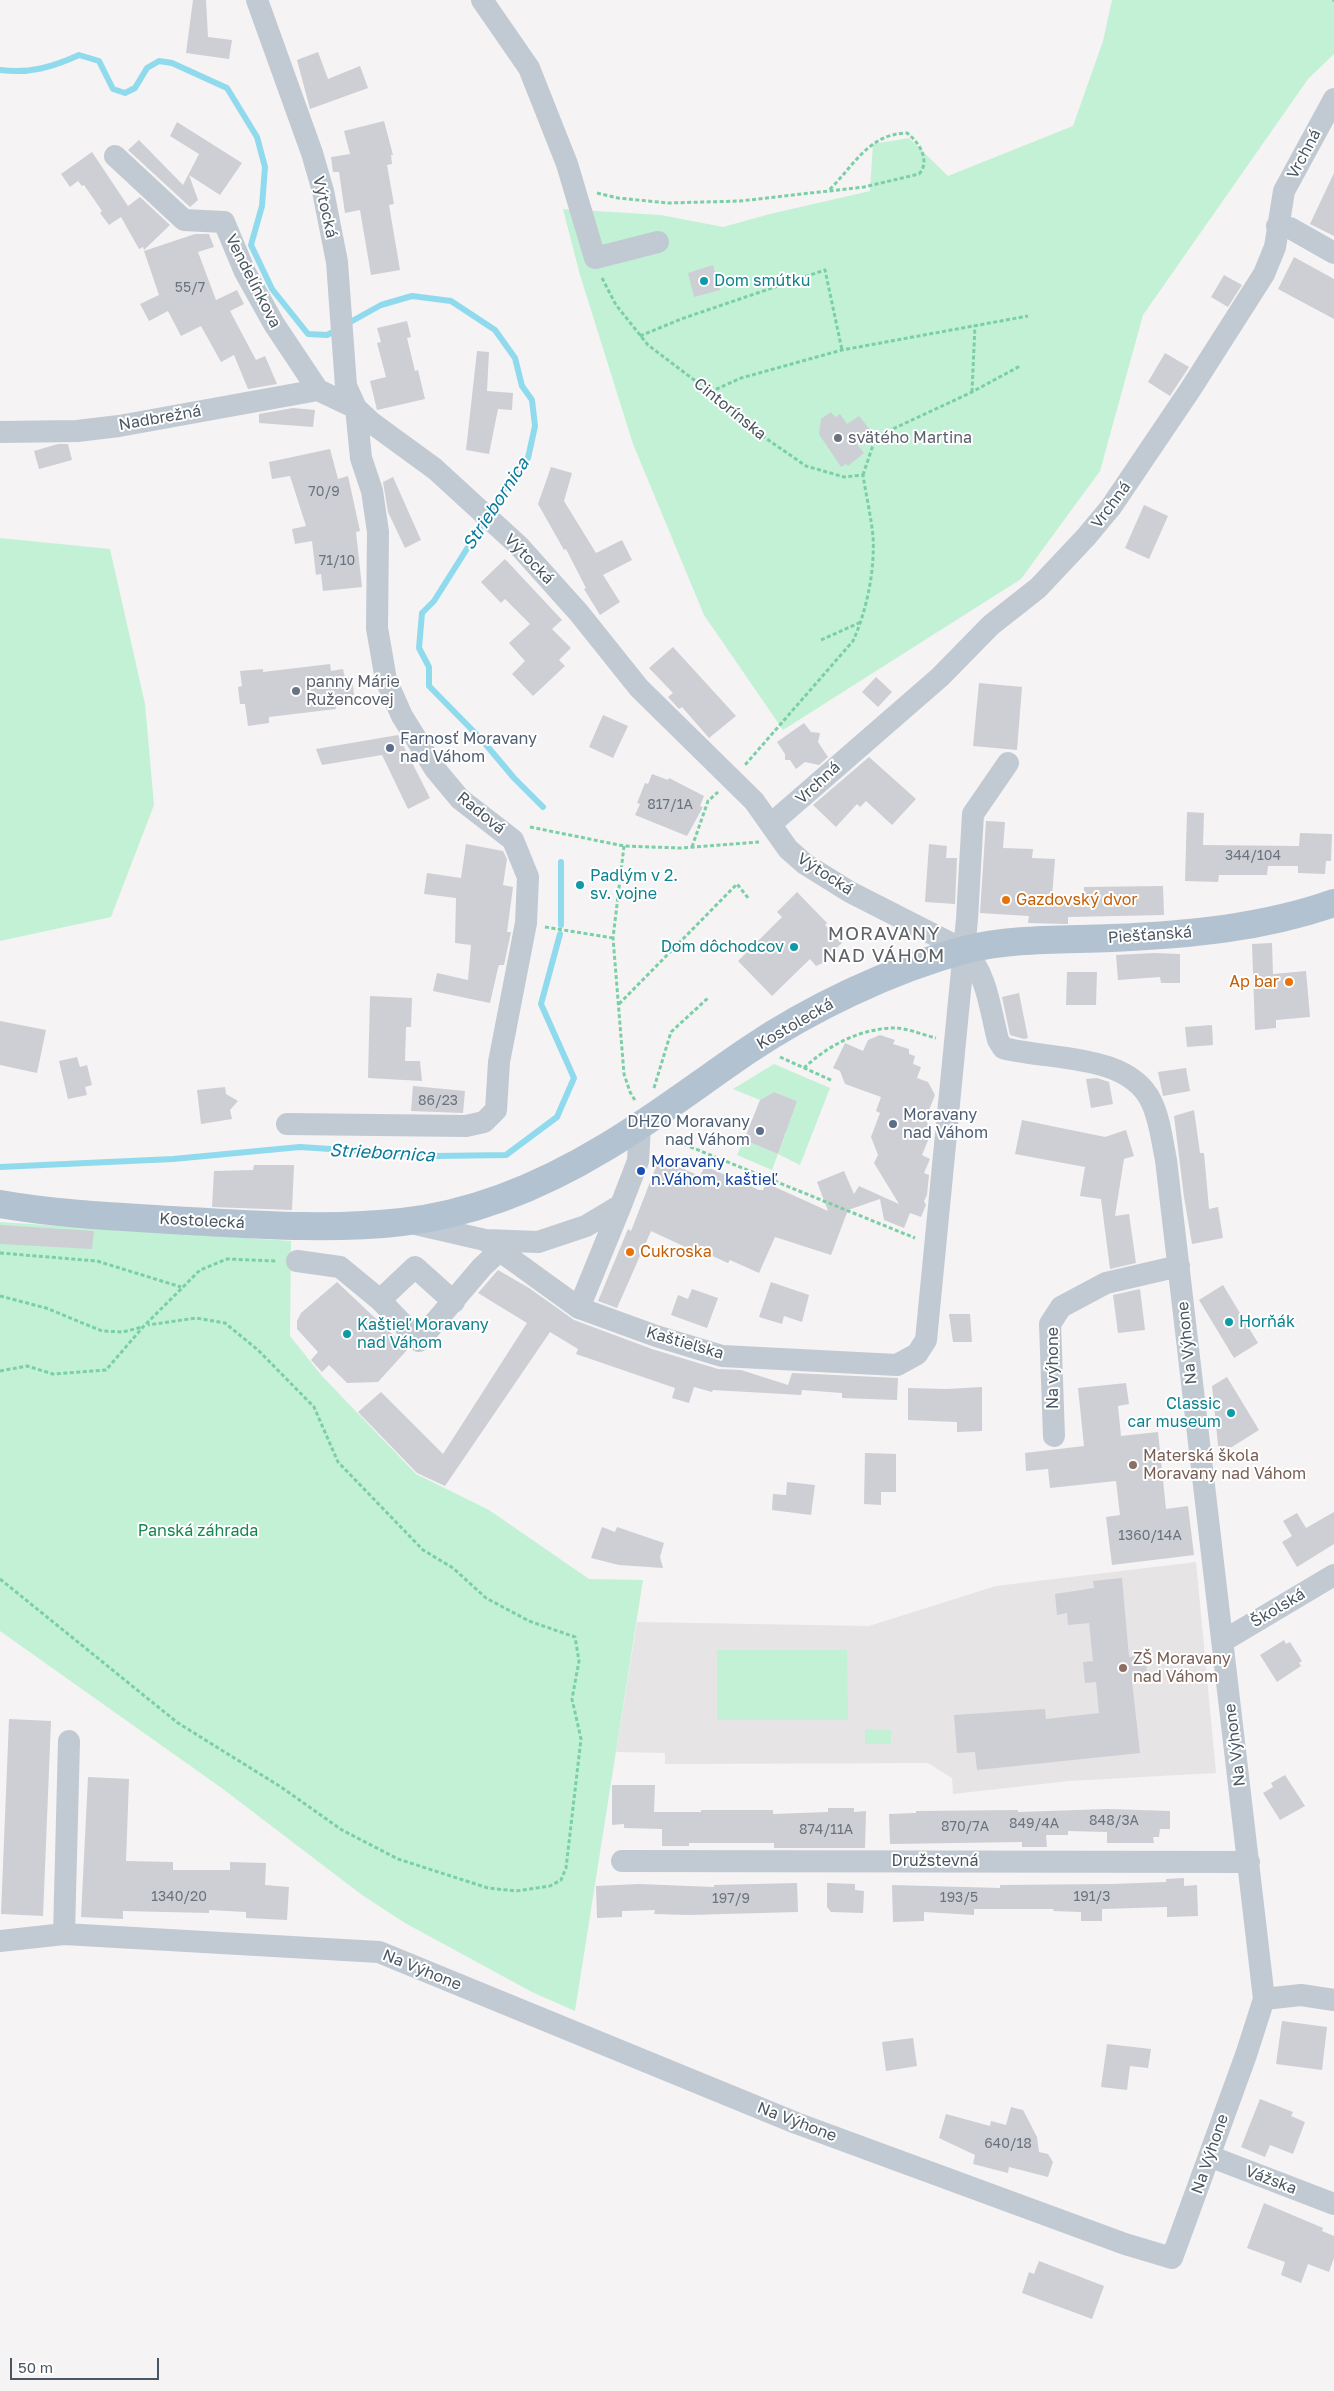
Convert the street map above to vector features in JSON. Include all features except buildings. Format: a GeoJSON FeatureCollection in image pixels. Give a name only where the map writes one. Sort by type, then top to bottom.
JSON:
{"type":"FeatureCollection","features":[{"type":"Feature","properties":{"kind":"main road","name":"Piešťanská"},"geometry":{"type":"LineString","coordinates":[[964,950],[1022,942],[1143,937],[1224,929],[1269,922],[1334,903]]}},
{"type":"Feature","properties":{"kind":"main road","name":"Kostolecká"},"geometry":{"type":"LineString","coordinates":[[0,1204],[60,1212],[207,1222],[348,1225],[405,1222],[457,1211],[508,1195],[575,1165],[643,1124],[748,1050],[831,1002],[880,980],[964,950]]}},
{"type":"Feature","properties":{"kind":"street","name":"Výtocká"},"geometry":{"type":"LineString","coordinates":[[257,0],[304,130],[323,191],[337,262],[346,386],[356,408],[372,423],[436,469],[500,529],[566,598],[639,688],[754,801],[788,848],[827,878],[964,950]]}},
{"type":"Feature","properties":{"kind":"street"},"geometry":{"type":"LineString","coordinates":[[482,0],[529,68],[571,178],[595,258],[658,242]]}},
{"type":"Feature","properties":{"kind":"street","name":"Vrchná"},"geometry":{"type":"LineString","coordinates":[[774,829],[927,688],[991,625],[1038,588],[1086,537],[1116,500],[1264,274],[1275,247],[1284,191],[1334,99]]}},
{"type":"Feature","properties":{"kind":"street","name":"Vendelínkova"},"geometry":{"type":"LineString","coordinates":[[115,156],[184,220],[224,222],[245,272],[274,324],[318,390]]}},
{"type":"Feature","properties":{"kind":"street"},"geometry":{"type":"LineString","coordinates":[[1277,226],[1290,228],[1334,252]]}},
{"type":"Feature","properties":{"kind":"street"},"geometry":{"type":"LineString","coordinates":[[318,390],[356,408]]}},
{"type":"Feature","properties":{"kind":"street","name":"Nadbrežná"},"geometry":{"type":"LineString","coordinates":[[0,432],[94,429],[318,390]]}},
{"type":"Feature","properties":{"kind":"street","name":"Radová"},"geometry":{"type":"LineString","coordinates":[[287,1124],[466,1126],[484,1122],[496,1110],[499,1062],[526,923],[528,877],[513,840],[460,799],[435,770],[402,716],[386,680],[378,628],[378,532],[372,491],[361,458],[356,408]]}},
{"type":"Feature","properties":{"kind":"street"},"geometry":{"type":"LineString","coordinates":[[935,1247],[964,950],[973,814],[1008,763]]}},
{"type":"Feature","properties":{"kind":"street","name":"Na Výhone"},"geometry":{"type":"LineString","coordinates":[[0,1941],[64,1934],[380,1952],[796,2123],[1125,2244],[1172,2258],[1246,2055],[1264,1998],[1166,1160],[1155,1113],[1143,1087],[1131,1076],[1098,1064],[1002,1048],[975,962],[964,950]]}},
{"type":"Feature","properties":{"kind":"street"},"geometry":{"type":"LineString","coordinates":[[579,1308],[622,1205],[638,1161],[643,1124]]}},
{"type":"Feature","properties":{"kind":"street","name":"Kostolecká"},"geometry":{"type":"LineString","coordinates":[[492,1246],[538,1242],[586,1226],[622,1205]]}},
{"type":"Feature","properties":{"kind":"street","name":"Kostolecká"},"geometry":{"type":"LineString","coordinates":[[405,1222],[492,1246],[579,1308]]}},
{"type":"Feature","properties":{"kind":"street"},"geometry":{"type":"LineString","coordinates":[[296,1261],[340,1266],[380,1300],[419,1341],[482,1268],[492,1246]]}},
{"type":"Feature","properties":{"kind":"street","name":"Kaštieľska"},"geometry":{"type":"LineString","coordinates":[[579,1308],[656,1336],[722,1356],[897,1365],[917,1354],[926,1340],[935,1247]]}},
{"type":"Feature","properties":{"kind":"street","name":"Na výhone"},"geometry":{"type":"LineString","coordinates":[[1054,1436],[1050,1324],[1061,1307],[1106,1283],[1178,1266]]}},
{"type":"Feature","properties":{"kind":"street"},"geometry":{"type":"LineString","coordinates":[[380,1300],[416,1267],[454,1302]]}},
{"type":"Feature","properties":{"kind":"street","name":"Školská"},"geometry":{"type":"LineString","coordinates":[[1223,1641],[1334,1575]]}},
{"type":"Feature","properties":{"kind":"street"},"geometry":{"type":"LineString","coordinates":[[64,1934],[69,1741]]}},
{"type":"Feature","properties":{"kind":"street","name":"Družstevná"},"geometry":{"type":"LineString","coordinates":[[622,1861],[1249,1862]]}},
{"type":"Feature","properties":{"kind":"street"},"geometry":{"type":"LineString","coordinates":[[1264,1998],[1302,1995],[1334,2000]]}},
{"type":"Feature","properties":{"kind":"street","name":"Vážska"},"geometry":{"type":"LineString","coordinates":[[1209,2156],[1334,2204]]}},
{"type":"Feature","properties":{"kind":"path"},"geometry":{"type":"LineString","coordinates":[[571,178],[584,189],[611,196],[668,203],[740,201],[864,187],[919,174],[924,161],[921,149],[907,133],[885,137],[873,143],[829,190]]}},
{"type":"Feature","properties":{"kind":"path","name":"Cintorínska"},"geometry":{"type":"LineString","coordinates":[[595,258],[609,293],[648,346],[710,392],[735,417],[806,466],[844,477],[863,475]]}},
{"type":"Feature","properties":{"kind":"path"},"geometry":{"type":"LineString","coordinates":[[640,336],[681,319],[825,270],[842,350]]}},
{"type":"Feature","properties":{"kind":"path"},"geometry":{"type":"LineString","coordinates":[[710,392],[740,378],[842,350],[1028,316]]}},
{"type":"Feature","properties":{"kind":"path"},"geometry":{"type":"LineString","coordinates":[[972,392],[975,325]]}},
{"type":"Feature","properties":{"kind":"path"},"geometry":{"type":"LineString","coordinates":[[692,847],[708,801],[732,778],[852,641],[862,622],[871,570],[871,528],[863,475],[874,442],[882,434],[972,392],[1020,366]]}},
{"type":"Feature","properties":{"kind":"path"},"geometry":{"type":"LineString","coordinates":[[820,640],[862,622]]}},
{"type":"Feature","properties":{"kind":"path"},"geometry":{"type":"LineString","coordinates":[[526,826],[624,846],[692,847],[764,842],[774,829]]}},
{"type":"Feature","properties":{"kind":"path"},"geometry":{"type":"LineString","coordinates":[[624,846],[614,938],[624,1074],[643,1124],[653,1133],[935,1247]]}},
{"type":"Feature","properties":{"kind":"path"},"geometry":{"type":"LineString","coordinates":[[619,1004],[737,884],[749,899]]}},
{"type":"Feature","properties":{"kind":"path"},"geometry":{"type":"LineString","coordinates":[[526,923],[614,938]]}},
{"type":"Feature","properties":{"kind":"path"},"geometry":{"type":"LineString","coordinates":[[654,1089],[671,1032],[708,998]]}},
{"type":"Feature","properties":{"kind":"path"},"geometry":{"type":"LineString","coordinates":[[804,1068],[819,1054],[838,1043],[874,1031],[896,1028],[919,1035],[956,1041]]}},
{"type":"Feature","properties":{"kind":"path"},"geometry":{"type":"LineString","coordinates":[[0,1253],[98,1261],[181,1287]]}},
{"type":"Feature","properties":{"kind":"path"},"geometry":{"type":"LineString","coordinates":[[0,1296],[46,1308],[102,1331],[123,1332],[148,1324],[181,1287],[200,1270],[227,1260],[296,1261]]}},
{"type":"Feature","properties":{"kind":"path"},"geometry":{"type":"LineString","coordinates":[[0,1579],[178,1723],[281,1787],[342,1830],[398,1859],[488,1888],[516,1891],[550,1886],[561,1880],[568,1860],[581,1740],[572,1699],[579,1661],[575,1637],[529,1620],[486,1598],[453,1568],[423,1550],[338,1462],[314,1407],[258,1350],[225,1324],[196,1318],[148,1324]]}},
{"type":"Feature","properties":{"kind":"path"},"geometry":{"type":"LineString","coordinates":[[0,1371],[27,1366],[54,1374],[106,1370],[143,1327]]}},
{"type":"Feature","properties":{"kind":"shaded area"},"geometry":{"type":"Polygon","coordinates":[[[1196,1562],[1216,1773],[1069,1781],[953,1794],[952,1778],[928,1763],[665,1764],[665,1753],[616,1752],[637,1622],[869,1626],[996,1586],[1196,1562]]]}},
{"type":"Feature","properties":{"kind":"green space"},"geometry":{"type":"Polygon","coordinates":[[[1112,0],[1334,0],[1334,54],[1308,79],[1143,315],[1100,471],[1021,579],[783,730],[704,615],[633,444],[580,275],[563,209],[661,215],[723,227],[870,191],[873,144],[909,138],[948,176],[1073,126],[1103,41],[1112,0]]]}},
{"type":"Feature","properties":{"kind":"green space"},"geometry":{"type":"Polygon","coordinates":[[[0,538],[110,549],[145,704],[154,805],[111,917],[0,941],[0,538]]]}},
{"type":"Feature","properties":{"kind":"green space"},"geometry":{"type":"Polygon","coordinates":[[[774,1064],[830,1088],[800,1165],[778,1154],[786,1133],[781,1130],[797,1101],[774,1092],[760,1100],[733,1089],[774,1064]]]}},
{"type":"Feature","properties":{"kind":"green space"},"geometry":{"type":"Polygon","coordinates":[[[744,1140],[778,1154],[772,1170],[737,1155],[744,1140]]]}},
{"type":"Feature","properties":{"kind":"green space","name":"Panská záhrada"},"geometry":{"type":"Polygon","coordinates":[[[0,1222],[291,1241],[290,1336],[322,1376],[416,1474],[489,1510],[589,1579],[643,1580],[575,2011],[532,1992],[405,1923],[362,1895],[223,1789],[0,1631],[0,1222]]]}},
{"type":"Feature","properties":{"kind":"green space"},"geometry":{"type":"Polygon","coordinates":[[[717,1650],[847,1650],[848,1720],[717,1720],[717,1650]]]}},
{"type":"Feature","properties":{"kind":"green space"},"geometry":{"type":"Polygon","coordinates":[[[865,1729],[891,1730],[891,1744],[865,1744],[865,1729]]]}},
{"type":"Feature","properties":{"kind":"waterway","name":"Striebornica"},"geometry":{"type":"LineString","coordinates":[[0,70],[31,70],[60,63],[79,55],[99,61],[113,89],[125,93],[135,88],[147,68],[159,61],[172,63],[227,88],[257,137],[265,167],[262,206],[251,245],[272,289],[308,334],[327,335],[337,330]]}},
{"type":"Feature","properties":{"kind":"waterway","name":"Striebornica"},"geometry":{"type":"LineString","coordinates":[[345,325],[381,305],[412,296],[451,301],[495,330],[515,358],[522,386],[532,400],[535,426],[528,458],[516,471],[434,601],[422,613],[419,648],[429,667],[429,686],[482,740],[514,778],[543,807]]}},
{"type":"Feature","properties":{"kind":"waterway","name":"Striebornica"},"geometry":{"type":"LineString","coordinates":[[561,862],[561,925]]}},
{"type":"Feature","properties":{"kind":"waterway","name":"Striebornica"},"geometry":{"type":"LineString","coordinates":[[0,1167],[173,1159],[300,1147],[436,1156],[506,1155],[557,1117],[574,1078],[541,1004],[560,934]]}},
{"type":"Feature","properties":{"kind":"place","name":"Dom smútku"},"geometry":{"type":"Point","coordinates":[704,281]}},
{"type":"Feature","properties":{"kind":"place","name":"svätého Martina"},"geometry":{"type":"Point","coordinates":[838,438]}},
{"type":"Feature","properties":{"kind":"place","name":"panny Márie Ružencovej"},"geometry":{"type":"Point","coordinates":[296,691]}},
{"type":"Feature","properties":{"kind":"place","name":"Farnosť Moravany nad Váhom"},"geometry":{"type":"Point","coordinates":[390,748]}},
{"type":"Feature","properties":{"kind":"place","name":"Padlým v 2. sv. vojne"},"geometry":{"type":"Point","coordinates":[580,885]}},
{"type":"Feature","properties":{"kind":"place","name":"Gazdovský dvor"},"geometry":{"type":"Point","coordinates":[1006,900]}},
{"type":"Feature","properties":{"kind":"place","name":"Dom dôchodcov"},"geometry":{"type":"Point","coordinates":[794,947]}},
{"type":"Feature","properties":{"kind":"place","name":"Ap bar"},"geometry":{"type":"Point","coordinates":[1289,982]}},
{"type":"Feature","properties":{"kind":"place","name":"Moravany nad Váhom"},"geometry":{"type":"Point","coordinates":[893,1124]}},
{"type":"Feature","properties":{"kind":"place","name":"DHZO Moravany nad Váhom"},"geometry":{"type":"Point","coordinates":[760,1131]}},
{"type":"Feature","properties":{"kind":"place","name":"Moravany n.Váhom, kaštieľ"},"geometry":{"type":"Point","coordinates":[641,1171]}},
{"type":"Feature","properties":{"kind":"place","name":"Cukroska"},"geometry":{"type":"Point","coordinates":[630,1252]}},
{"type":"Feature","properties":{"kind":"place","name":"Horňák"},"geometry":{"type":"Point","coordinates":[1229,1322]}},
{"type":"Feature","properties":{"kind":"place","name":"Kaštieľ Moravany nad Váhom"},"geometry":{"type":"Point","coordinates":[347,1334]}},
{"type":"Feature","properties":{"kind":"place","name":"Classic car museum"},"geometry":{"type":"Point","coordinates":[1231,1413]}},
{"type":"Feature","properties":{"kind":"place","name":"Materská škola Moravany nad Váhom"},"geometry":{"type":"Point","coordinates":[1133,1465]}},
{"type":"Feature","properties":{"kind":"place","name":"ZŠ Moravany nad Váhom"},"geometry":{"type":"Point","coordinates":[1123,1668]}},
{"type":"Feature","properties":{"kind":"district","name":"MORAVANY NAD VÁHOM"},"geometry":{"type":"Point","coordinates":[884,945]}}]}
